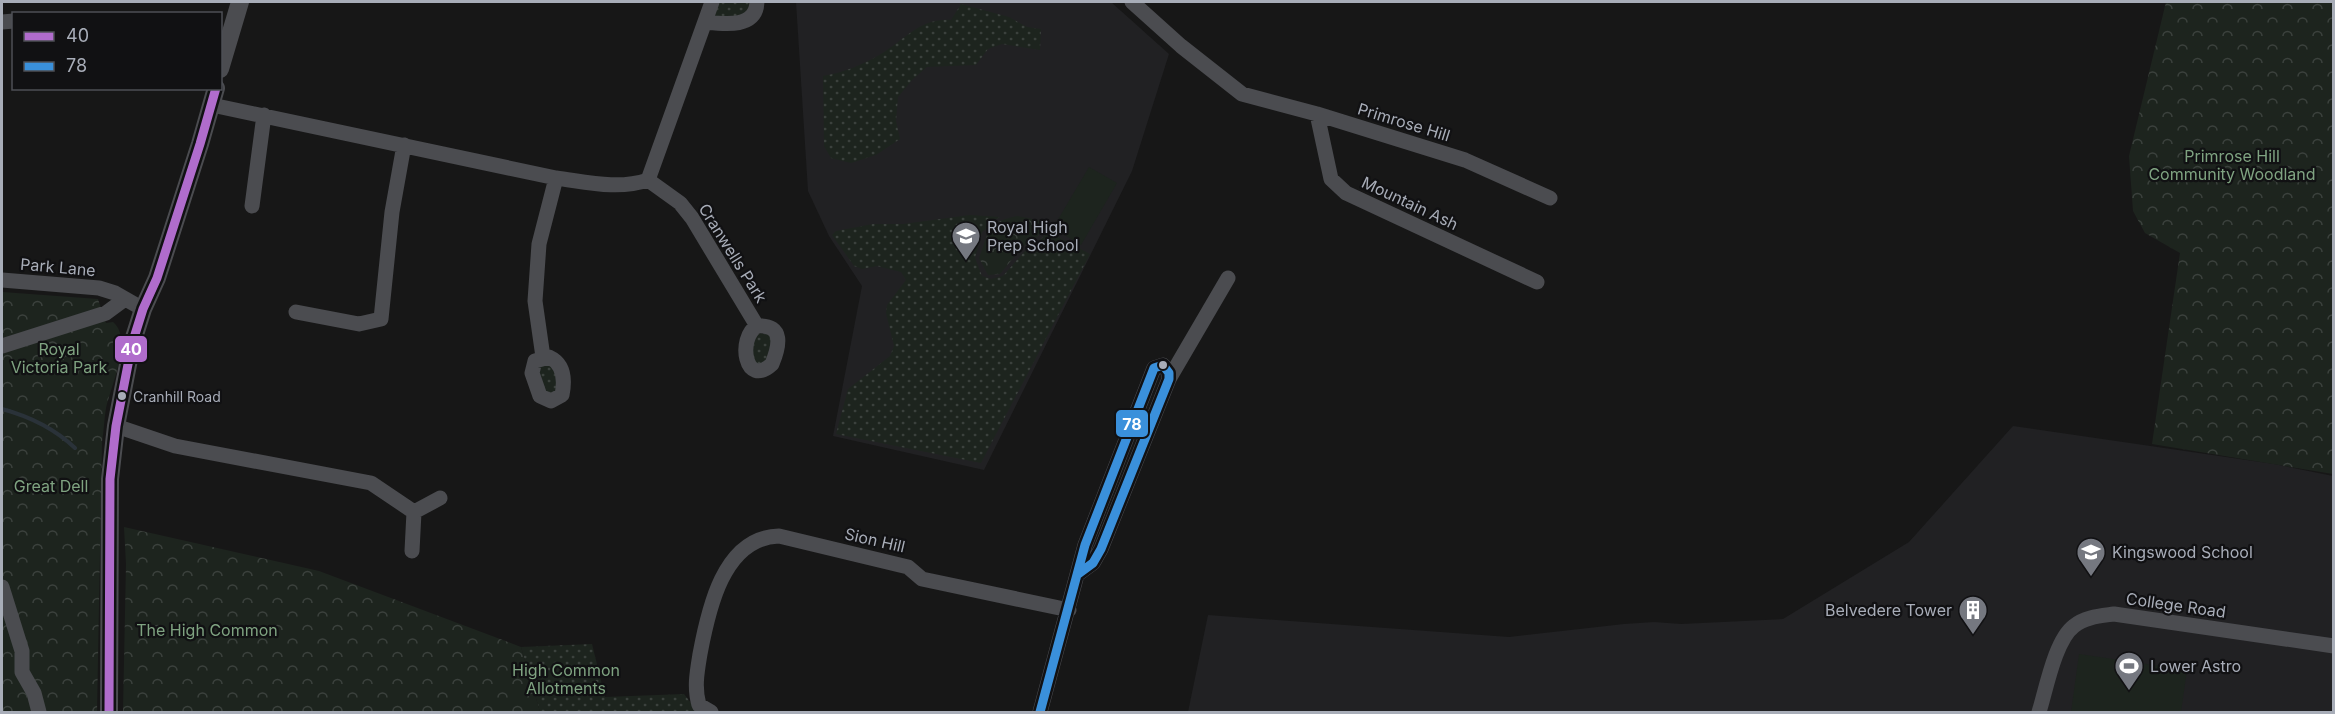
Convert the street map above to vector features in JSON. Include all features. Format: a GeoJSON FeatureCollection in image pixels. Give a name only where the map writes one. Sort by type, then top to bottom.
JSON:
{"type":"FeatureCollection","features":[{"type":"Feature","properties":{"kind":"street"},"geometry":{"type":"LineString","coordinates":[[224,41],[240,2]]}},
{"type":"Feature","properties":{"kind":"street"},"geometry":{"type":"LineString","coordinates":[[109,712],[110,479],[116,426],[132,344],[143,309],[157,278],[214,97],[264,116],[556,178],[626,186],[648,180],[712,2]]}},
{"type":"Feature","properties":{"kind":"street"},"geometry":{"type":"LineString","coordinates":[[705,22],[734,25],[748,19],[757,6],[757,2]]}},
{"type":"Feature","properties":{"kind":"street","name":"Primrose Hill"},"geometry":{"type":"LineString","coordinates":[[1132,2],[1181,46],[1242,94],[1317,114],[1465,160],[1550,198]]}},
{"type":"Feature","properties":{"kind":"street","name":"Mountain Ash"},"geometry":{"type":"LineString","coordinates":[[1317,114],[1331,178],[1346,193],[1537,282]]}},
{"type":"Feature","properties":{"kind":"street"},"geometry":{"type":"LineString","coordinates":[[252,206],[264,116]]}},
{"type":"Feature","properties":{"kind":"street"},"geometry":{"type":"LineString","coordinates":[[296,312],[359,324],[386,321],[392,212],[404,145]]}},
{"type":"Feature","properties":{"kind":"street"},"geometry":{"type":"LineString","coordinates":[[543,357],[535,301],[539,244],[556,178]]}},
{"type":"Feature","properties":{"kind":"street","name":"Cranwells Park"},"geometry":{"type":"LineString","coordinates":[[648,180],[680,202],[692,218],[757,326]]}},
{"type":"Feature","properties":{"kind":"street"},"geometry":{"type":"LineString","coordinates":[[1040,712],[1085,545],[1154,368],[1163,365],[1169,373],[1169,379],[1228,278]]}},
{"type":"Feature","properties":{"kind":"street","name":"Park Lane"},"geometry":{"type":"LineString","coordinates":[[2,280],[99,288],[143,309]]}},
{"type":"Feature","properties":{"kind":"street"},"geometry":{"type":"LineString","coordinates":[[2,346],[106,313],[124,299]]}},
{"type":"Feature","properties":{"kind":"street"},"geometry":{"type":"LineString","coordinates":[[116,426],[175,446],[371,483],[414,512]]}},
{"type":"Feature","properties":{"kind":"street"},"geometry":{"type":"LineString","coordinates":[[414,512],[440,498]]}},
{"type":"Feature","properties":{"kind":"street"},"geometry":{"type":"LineString","coordinates":[[412,551],[414,512]]}},
{"type":"Feature","properties":{"kind":"street","name":"Sion Hill"},"geometry":{"type":"LineString","coordinates":[[711,712],[699,706],[696,688],[696,673],[707,617],[713,598],[731,563],[753,542],[761,538],[779,536],[908,567],[922,579],[1069,610]]}},
{"type":"Feature","properties":{"kind":"street"},"geometry":{"type":"LineString","coordinates":[[2,587],[22,651],[22,672],[34,693],[39,712]]}},
{"type":"Feature","properties":{"kind":"street","name":"College Road"},"geometry":{"type":"LineString","coordinates":[[2039,712],[2060,643],[2073,626],[2091,617],[2114,614],[2334,646]]}},
{"type":"Feature","properties":{"kind":"shaded area","name":"Royal High Prep School"},"geometry":{"type":"Polygon","coordinates":[[[796,2],[1111,2],[1169,54],[1132,171],[984,470],[833,436],[862,286],[829,236],[808,191],[796,2]]]}},
{"type":"Feature","properties":{"kind":"shaded area","name":"Kingswood School"},"geometry":{"type":"Polygon","coordinates":[[[2013,426],[2274,464],[2333,476],[2333,712],[1188,712],[1208,615],[1509,637],[1654,622],[1681,624],[1783,619],[1909,542],[2013,426]]]}},
{"type":"Feature","properties":{"kind":"green space"},"geometry":{"type":"Polygon","coordinates":[[[717,2],[752,2],[745,15],[712,18],[717,2]]]}},
{"type":"Feature","properties":{"kind":"green space","name":"Primrose Hill Community Woodland"},"geometry":{"type":"Polygon","coordinates":[[[2166,2],[2333,2],[2333,474],[2152,444],[2180,253],[2145,233],[2133,211],[2129,156],[2166,2]]]}},
{"type":"Feature","properties":{"kind":"green space"},"geometry":{"type":"Polygon","coordinates":[[[961,4],[1009,17],[1027,27],[1041,29],[1040,50],[1002,44],[988,49],[976,65],[927,67],[898,97],[896,121],[900,139],[876,155],[851,163],[831,158],[824,146],[823,76],[868,61],[930,22],[951,20],[961,4]]]}},
{"type":"Feature","properties":{"kind":"green space"},"geometry":{"type":"Polygon","coordinates":[[[1089,167],[1117,183],[1081,245],[1053,228],[1089,167]]]}},
{"type":"Feature","properties":{"kind":"green space"},"geometry":{"type":"Polygon","coordinates":[[[970,215],[1000,217],[989,223],[982,232],[975,258],[982,276],[991,279],[1003,276],[1047,231],[1090,254],[981,463],[836,434],[848,389],[890,356],[894,346],[886,313],[887,305],[906,280],[901,272],[877,266],[862,269],[854,266],[832,235],[836,231],[873,224],[903,224],[970,215]]]}},
{"type":"Feature","properties":{"kind":"green space"},"geometry":{"type":"Polygon","coordinates":[[[1017,216],[1038,220],[1045,228],[1033,241],[1023,246],[1000,274],[988,275],[979,258],[987,235],[994,225],[1017,216]]]}},
{"type":"Feature","properties":{"kind":"green space","name":"Royal Victoria Park"},"geometry":{"type":"Polygon","coordinates":[[[2,292],[98,299],[106,323],[113,322],[119,329],[121,350],[106,408],[102,442],[97,712],[2,712],[2,292]]]}},
{"type":"Feature","properties":{"kind":"green space"},"geometry":{"type":"Polygon","coordinates":[[[754,333],[772,334],[768,362],[752,365],[754,333]]]}},
{"type":"Feature","properties":{"kind":"green space"},"geometry":{"type":"Polygon","coordinates":[[[552,362],[560,388],[546,396],[535,367],[552,362]]]}},
{"type":"Feature","properties":{"kind":"green space","name":"The High Common"},"geometry":{"type":"Polygon","coordinates":[[[124,527],[319,571],[521,647],[540,712],[123,712],[126,564],[124,527]]]}},
{"type":"Feature","properties":{"kind":"green space","name":"High Common Allotments"},"geometry":{"type":"Polygon","coordinates":[[[592,644],[605,697],[684,694],[698,712],[540,712],[521,647],[592,644]]]}},
{"type":"Feature","properties":{"kind":"green space","name":"Lower Astro"},"geometry":{"type":"Polygon","coordinates":[[[2079,654],[2187,670],[2181,712],[2071,712],[2079,654]]]}},
{"type":"Feature","properties":{"kind":"waterway"},"geometry":{"type":"LineString","coordinates":[[2,409],[41,424],[75,448]]}},
{"type":"Feature","properties":{"kind":"transit line","name":"40"},"geometry":{"type":"LineString","coordinates":[[109,712],[110,479],[116,426],[132,344],[143,309],[157,278],[215,90]]}},
{"type":"Feature","properties":{"kind":"transit line","name":"78"},"geometry":{"type":"LineString","coordinates":[[1040,712],[1085,545],[1154,368],[1163,365],[1169,373],[1169,379],[1101,549],[1093,563],[1078,574]]}},
{"type":"Feature","properties":{"kind":"place","name":"Royal High Prep School"},"geometry":{"type":"Point","coordinates":[966,262]}},
{"type":"Feature","properties":{"kind":"place","name":"Cranhill Road"},"geometry":{"type":"Point","coordinates":[122,396]}},
{"type":"Feature","properties":{"kind":"place","name":"Kingswood School"},"geometry":{"type":"Point","coordinates":[2091,578]}},
{"type":"Feature","properties":{"kind":"place","name":"Belvedere Tower"},"geometry":{"type":"Point","coordinates":[1973,636]}},
{"type":"Feature","properties":{"kind":"place","name":"Lower Astro"},"geometry":{"type":"Point","coordinates":[2129,692]}},
{"type":"Feature","properties":{"kind":"park label","name":"Great Dell"},"geometry":{"type":"Point","coordinates":[51,486]}}]}
